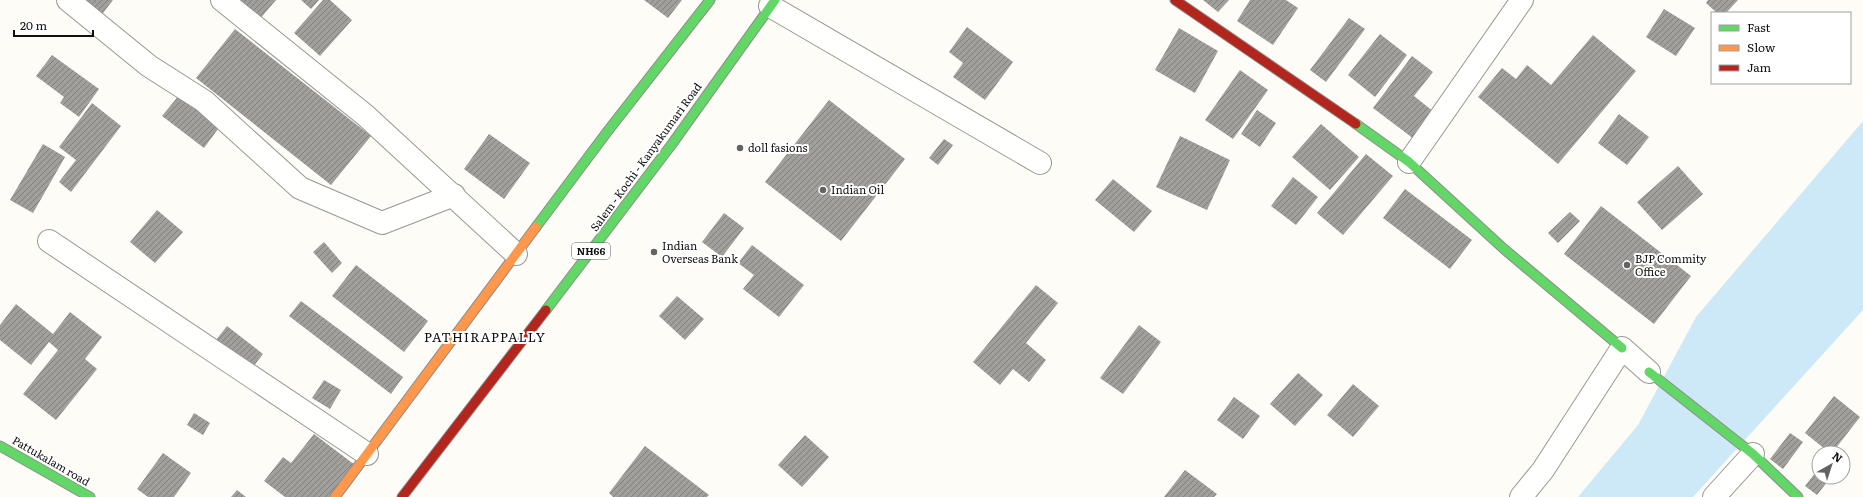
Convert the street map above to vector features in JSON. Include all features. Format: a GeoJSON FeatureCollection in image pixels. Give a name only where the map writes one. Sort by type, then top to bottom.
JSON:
{"type":"FeatureCollection","features":[{"type":"Feature","properties":{"kind":"main road"},"geometry":{"type":"LineString","coordinates":[[335,497],[607,132],[710,0]]}},
{"type":"Feature","properties":{"kind":"main road"},"geometry":{"type":"LineString","coordinates":[[1175,0],[1333,107],[1409,162],[1504,249],[1622,348]]}},
{"type":"Feature","properties":{"kind":"main road","name":"Salem - Kochi - Kanyakumari Road"},"geometry":{"type":"LineString","coordinates":[[402,497],[668,150],[772,3]]}},
{"type":"Feature","properties":{"kind":"main road"},"geometry":{"type":"LineString","coordinates":[[1649,372],[1753,454],[1798,497]]}},
{"type":"Feature","properties":{"kind":"main road","name":"Pattukalam road"},"geometry":{"type":"LineString","coordinates":[[0,446],[90,497]]}},
{"type":"Feature","properties":{"kind":"street"},"geometry":{"type":"LineString","coordinates":[[68,0],[149,66],[204,101],[300,188],[382,223],[454,195]]}},
{"type":"Feature","properties":{"kind":"street"},"geometry":{"type":"LineString","coordinates":[[222,0],[365,114],[516,254]]}},
{"type":"Feature","properties":{"kind":"street"},"geometry":{"type":"LineString","coordinates":[[1409,162],[1522,0]]}},
{"type":"Feature","properties":{"kind":"street"},"geometry":{"type":"LineString","coordinates":[[772,3],[1040,163]]}},
{"type":"Feature","properties":{"kind":"street"},"geometry":{"type":"LineString","coordinates":[[49,241],[367,454]]}},
{"type":"Feature","properties":{"kind":"street"},"geometry":{"type":"LineString","coordinates":[[1521,497],[1543,470],[1622,348],[1649,372]]}},
{"type":"Feature","properties":{"kind":"street"},"geometry":{"type":"LineString","coordinates":[[1714,497],[1753,454]]}},
{"type":"Feature","properties":{"kind":"water"},"geometry":{"type":"Polygon","coordinates":[[[1863,121],[1863,310],[1693,497],[1578,497],[1638,425],[1696,317],[1863,121]]]}},
{"type":"Feature","properties":{"kind":"building"},"geometry":{"type":"Polygon","coordinates":[[[78,0],[113,0],[100,17],[78,0]]]}},
{"type":"Feature","properties":{"kind":"building"},"geometry":{"type":"Polygon","coordinates":[[[236,0],[276,0],[259,20],[236,0]]]}},
{"type":"Feature","properties":{"kind":"building"},"geometry":{"type":"Polygon","coordinates":[[[301,0],[319,0],[311,9],[301,0]]]}},
{"type":"Feature","properties":{"kind":"building"},"geometry":{"type":"Polygon","coordinates":[[[323,0],[330,0],[352,20],[320,56],[294,33],[323,0]]]}},
{"type":"Feature","properties":{"kind":"building"},"geometry":{"type":"Polygon","coordinates":[[[644,0],[682,0],[668,18],[644,0]]]}},
{"type":"Feature","properties":{"kind":"building"},"geometry":{"type":"Polygon","coordinates":[[[1203,0],[1229,0],[1218,12],[1203,0]]]}},
{"type":"Feature","properties":{"kind":"building"},"geometry":{"type":"Polygon","coordinates":[[[1250,0],[1286,0],[1298,8],[1273,45],[1237,21],[1250,0]]]}},
{"type":"Feature","properties":{"kind":"building"},"geometry":{"type":"Polygon","coordinates":[[[1708,0],[1738,0],[1727,12],[1716,12],[1706,3],[1708,0]]]}},
{"type":"Feature","properties":{"kind":"building"},"geometry":{"type":"Polygon","coordinates":[[[1664,9],[1695,28],[1676,56],[1646,37],[1664,9]]]}},
{"type":"Feature","properties":{"kind":"building"},"geometry":{"type":"Polygon","coordinates":[[[1349,18],[1365,29],[1326,82],[1310,70],[1349,18]]]}},
{"type":"Feature","properties":{"kind":"building"},"geometry":{"type":"Polygon","coordinates":[[[967,27],[1013,62],[985,100],[953,77],[963,63],[949,52],[967,27]]]}},
{"type":"Feature","properties":{"kind":"building"},"geometry":{"type":"Polygon","coordinates":[[[1179,28],[1218,51],[1195,93],[1155,70],[1179,28]]]}},
{"type":"Feature","properties":{"kind":"building"},"geometry":{"type":"Polygon","coordinates":[[[235,29],[371,136],[331,185],[196,78],[235,29]]]}},
{"type":"Feature","properties":{"kind":"building"},"geometry":{"type":"Polygon","coordinates":[[[1380,34],[1407,55],[1375,97],[1348,75],[1380,34]]]}},
{"type":"Feature","properties":{"kind":"building"},"geometry":{"type":"Polygon","coordinates":[[[1593,35],[1636,71],[1558,164],[1478,97],[1502,68],[1516,79],[1527,65],[1551,85],[1593,35]]]}},
{"type":"Feature","properties":{"kind":"building"},"geometry":{"type":"Polygon","coordinates":[[[52,55],[99,89],[79,117],[60,103],[64,97],[36,76],[52,55]]]}},
{"type":"Feature","properties":{"kind":"building"},"geometry":{"type":"Polygon","coordinates":[[[1412,56],[1433,72],[1414,96],[1434,112],[1414,139],[1373,108],[1412,56]]]}},
{"type":"Feature","properties":{"kind":"building"},"geometry":{"type":"Polygon","coordinates":[[[1240,70],[1268,90],[1233,139],[1205,120],[1240,70]]]}},
{"type":"Feature","properties":{"kind":"building"},"geometry":{"type":"Polygon","coordinates":[[[180,94],[221,125],[204,148],[162,116],[180,94]]]}},
{"type":"Feature","properties":{"kind":"building"},"geometry":{"type":"Polygon","coordinates":[[[829,100],[905,159],[841,241],[765,182],[829,100]]]}},
{"type":"Feature","properties":{"kind":"building"},"geometry":{"type":"Polygon","coordinates":[[[92,103],[121,126],[71,192],[59,182],[76,160],[59,147],[92,103]]]}},
{"type":"Feature","properties":{"kind":"building"},"geometry":{"type":"Polygon","coordinates":[[[1257,110],[1276,123],[1260,147],[1241,134],[1257,110]]]}},
{"type":"Feature","properties":{"kind":"building"},"geometry":{"type":"Polygon","coordinates":[[[1619,114],[1649,137],[1627,165],[1598,143],[1619,114]]]}},
{"type":"Feature","properties":{"kind":"building"},"geometry":{"type":"Polygon","coordinates":[[[1321,124],[1359,157],[1330,190],[1292,157],[1321,124]]]}},
{"type":"Feature","properties":{"kind":"building"},"geometry":{"type":"Polygon","coordinates":[[[489,134],[530,163],[504,199],[464,169],[489,134]]]}},
{"type":"Feature","properties":{"kind":"building"},"geometry":{"type":"Polygon","coordinates":[[[1180,136],[1230,160],[1207,210],[1156,187],[1180,136]]]}},
{"type":"Feature","properties":{"kind":"building"},"geometry":{"type":"Polygon","coordinates":[[[944,139],[953,145],[938,165],[929,158],[944,139]]]}},
{"type":"Feature","properties":{"kind":"building"},"geometry":{"type":"Polygon","coordinates":[[[43,144],[65,157],[33,213],[10,200],[43,144]]]}},
{"type":"Feature","properties":{"kind":"building"},"geometry":{"type":"Polygon","coordinates":[[[1366,154],[1393,176],[1343,235],[1317,213],[1366,154]]]}},
{"type":"Feature","properties":{"kind":"building"},"geometry":{"type":"Polygon","coordinates":[[[1678,166],[1703,194],[1662,230],[1637,202],[1678,166]]]}},
{"type":"Feature","properties":{"kind":"building"},"geometry":{"type":"Polygon","coordinates":[[[1293,177],[1318,197],[1296,225],[1271,206],[1293,177]]]}},
{"type":"Feature","properties":{"kind":"building"},"geometry":{"type":"Polygon","coordinates":[[[1113,179],[1152,211],[1134,232],[1095,200],[1113,179]]]}},
{"type":"Feature","properties":{"kind":"building"},"geometry":{"type":"Polygon","coordinates":[[[1405,189],[1472,240],[1450,269],[1383,218],[1405,189]]]}},
{"type":"Feature","properties":{"kind":"building","name":"BJP Commity Office"},"geometry":{"type":"Polygon","coordinates":[[[1601,206],[1691,276],[1654,324],[1564,254],[1601,206]]]}},
{"type":"Feature","properties":{"kind":"building"},"geometry":{"type":"Polygon","coordinates":[[[157,210],[183,232],[155,263],[130,242],[157,210]]]}},
{"type":"Feature","properties":{"kind":"building"},"geometry":{"type":"Polygon","coordinates":[[[1570,212],[1580,221],[1558,243],[1548,233],[1570,212]]]}},
{"type":"Feature","properties":{"kind":"building"},"geometry":{"type":"Polygon","coordinates":[[[724,213],[744,228],[722,257],[702,242],[724,213]]]}},
{"type":"Feature","properties":{"kind":"building"},"geometry":{"type":"Polygon","coordinates":[[[324,242],[342,263],[332,273],[313,252],[324,242]]]}},
{"type":"Feature","properties":{"kind":"building"},"geometry":{"type":"Polygon","coordinates":[[[752,245],[804,285],[779,317],[743,289],[754,275],[738,263],[752,245]]]}},
{"type":"Feature","properties":{"kind":"building"},"geometry":{"type":"Polygon","coordinates":[[[356,265],[428,321],[404,352],[332,296],[356,265]]]}},
{"type":"Feature","properties":{"kind":"building"},"geometry":{"type":"Polygon","coordinates":[[[1036,285],[1058,303],[1026,343],[1046,360],[1029,382],[1013,369],[1000,385],[973,362],[1036,285]]]}},
{"type":"Feature","properties":{"kind":"building"},"geometry":{"type":"Polygon","coordinates":[[[677,296],[704,319],[685,340],[659,316],[677,296]]]}},
{"type":"Feature","properties":{"kind":"building"},"geometry":{"type":"Polygon","coordinates":[[[301,301],[403,377],[391,394],[289,316],[301,301]]]}},
{"type":"Feature","properties":{"kind":"building"},"geometry":{"type":"Polygon","coordinates":[[[16,304],[53,334],[70,312],[102,337],[85,359],[97,369],[56,420],[23,394],[58,350],[49,342],[31,365],[0,340],[0,325],[16,304]]]}},
{"type":"Feature","properties":{"kind":"building"},"geometry":{"type":"Polygon","coordinates":[[[1139,325],[1161,342],[1123,394],[1100,378],[1139,325]]]}},
{"type":"Feature","properties":{"kind":"building"},"geometry":{"type":"Polygon","coordinates":[[[227,326],[263,354],[253,367],[216,340],[227,326]]]}},
{"type":"Feature","properties":{"kind":"building"},"geometry":{"type":"Polygon","coordinates":[[[1298,373],[1323,395],[1295,426],[1270,404],[1298,373]]]}},
{"type":"Feature","properties":{"kind":"building"},"geometry":{"type":"Polygon","coordinates":[[[324,380],[341,390],[330,409],[312,398],[324,380]]]}},
{"type":"Feature","properties":{"kind":"building"},"geometry":{"type":"Polygon","coordinates":[[[1353,384],[1379,406],[1353,437],[1327,415],[1353,384]]]}},
{"type":"Feature","properties":{"kind":"building"},"geometry":{"type":"Polygon","coordinates":[[[1834,396],[1860,417],[1838,445],[1820,445],[1805,433],[1834,396]]]}},
{"type":"Feature","properties":{"kind":"building"},"geometry":{"type":"Polygon","coordinates":[[[1234,397],[1260,416],[1243,439],[1217,420],[1234,397]]]}},
{"type":"Feature","properties":{"kind":"building"},"geometry":{"type":"Polygon","coordinates":[[[194,413],[210,423],[203,435],[187,425],[194,413]]]}},
{"type":"Feature","properties":{"kind":"building"},"geometry":{"type":"Polygon","coordinates":[[[1790,433],[1803,442],[1783,469],[1770,459],[1790,433]]]}},
{"type":"Feature","properties":{"kind":"building"},"geometry":{"type":"Polygon","coordinates":[[[314,434],[355,465],[330,497],[285,497],[264,481],[283,457],[291,463],[314,434]]]}},
{"type":"Feature","properties":{"kind":"building"},"geometry":{"type":"Polygon","coordinates":[[[805,435],[829,457],[802,487],[778,465],[805,435]]]}},
{"type":"Feature","properties":{"kind":"building"},"geometry":{"type":"Polygon","coordinates":[[[645,446],[709,495],[707,497],[613,497],[609,493],[645,446]]]}},
{"type":"Feature","properties":{"kind":"building"},"geometry":{"type":"Polygon","coordinates":[[[163,453],[191,473],[174,497],[148,497],[137,489],[163,453]]]}},
{"type":"Feature","properties":{"kind":"building"},"geometry":{"type":"Polygon","coordinates":[[[1185,470],[1217,494],[1214,497],[1164,497],[1185,470]]]}},
{"type":"Feature","properties":{"kind":"building"},"geometry":{"type":"Polygon","coordinates":[[[1811,478],[1811,485],[1825,485],[1817,495],[1805,486],[1811,478]]]}},
{"type":"Feature","properties":{"kind":"building"},"geometry":{"type":"Polygon","coordinates":[[[237,490],[246,497],[231,497],[237,490]]]}},
{"type":"Feature","properties":{"kind":"traffic: fast"},"geometry":{"type":"LineString","coordinates":[[536,227],[607,132],[710,0]]}},
{"type":"Feature","properties":{"kind":"traffic: fast"},"geometry":{"type":"LineString","coordinates":[[546,310],[672,144],[775,0]]}},
{"type":"Feature","properties":{"kind":"traffic: fast"},"geometry":{"type":"LineString","coordinates":[[1356,124],[1409,162],[1504,249],[1622,348]]}},
{"type":"Feature","properties":{"kind":"traffic: fast"},"geometry":{"type":"LineString","coordinates":[[1649,372],[1753,454],[1798,497]]}},
{"type":"Feature","properties":{"kind":"traffic: fast"},"geometry":{"type":"LineString","coordinates":[[0,446],[90,497]]}},
{"type":"Feature","properties":{"kind":"traffic: slow"},"geometry":{"type":"LineString","coordinates":[[335,497],[536,227]]}},
{"type":"Feature","properties":{"kind":"traffic: jam"},"geometry":{"type":"LineString","coordinates":[[1175,0],[1356,124]]}},
{"type":"Feature","properties":{"kind":"traffic: jam"},"geometry":{"type":"LineString","coordinates":[[402,497],[546,310]]}},
{"type":"Feature","properties":{"kind":"place","name":"doll fasions"},"geometry":{"type":"Point","coordinates":[740,148]}},
{"type":"Feature","properties":{"kind":"place","name":"Indian Oil"},"geometry":{"type":"Point","coordinates":[823,190]}},
{"type":"Feature","properties":{"kind":"place","name":"Indian Overseas Bank"},"geometry":{"type":"Point","coordinates":[654,252]}},
{"type":"Feature","properties":{"kind":"place","name":"BJP Commity Office"},"geometry":{"type":"Point","coordinates":[1627,265]}},
{"type":"Feature","properties":{"kind":"district","name":"PATHIRAPPALLY"},"geometry":{"type":"Point","coordinates":[485,337]}}]}
